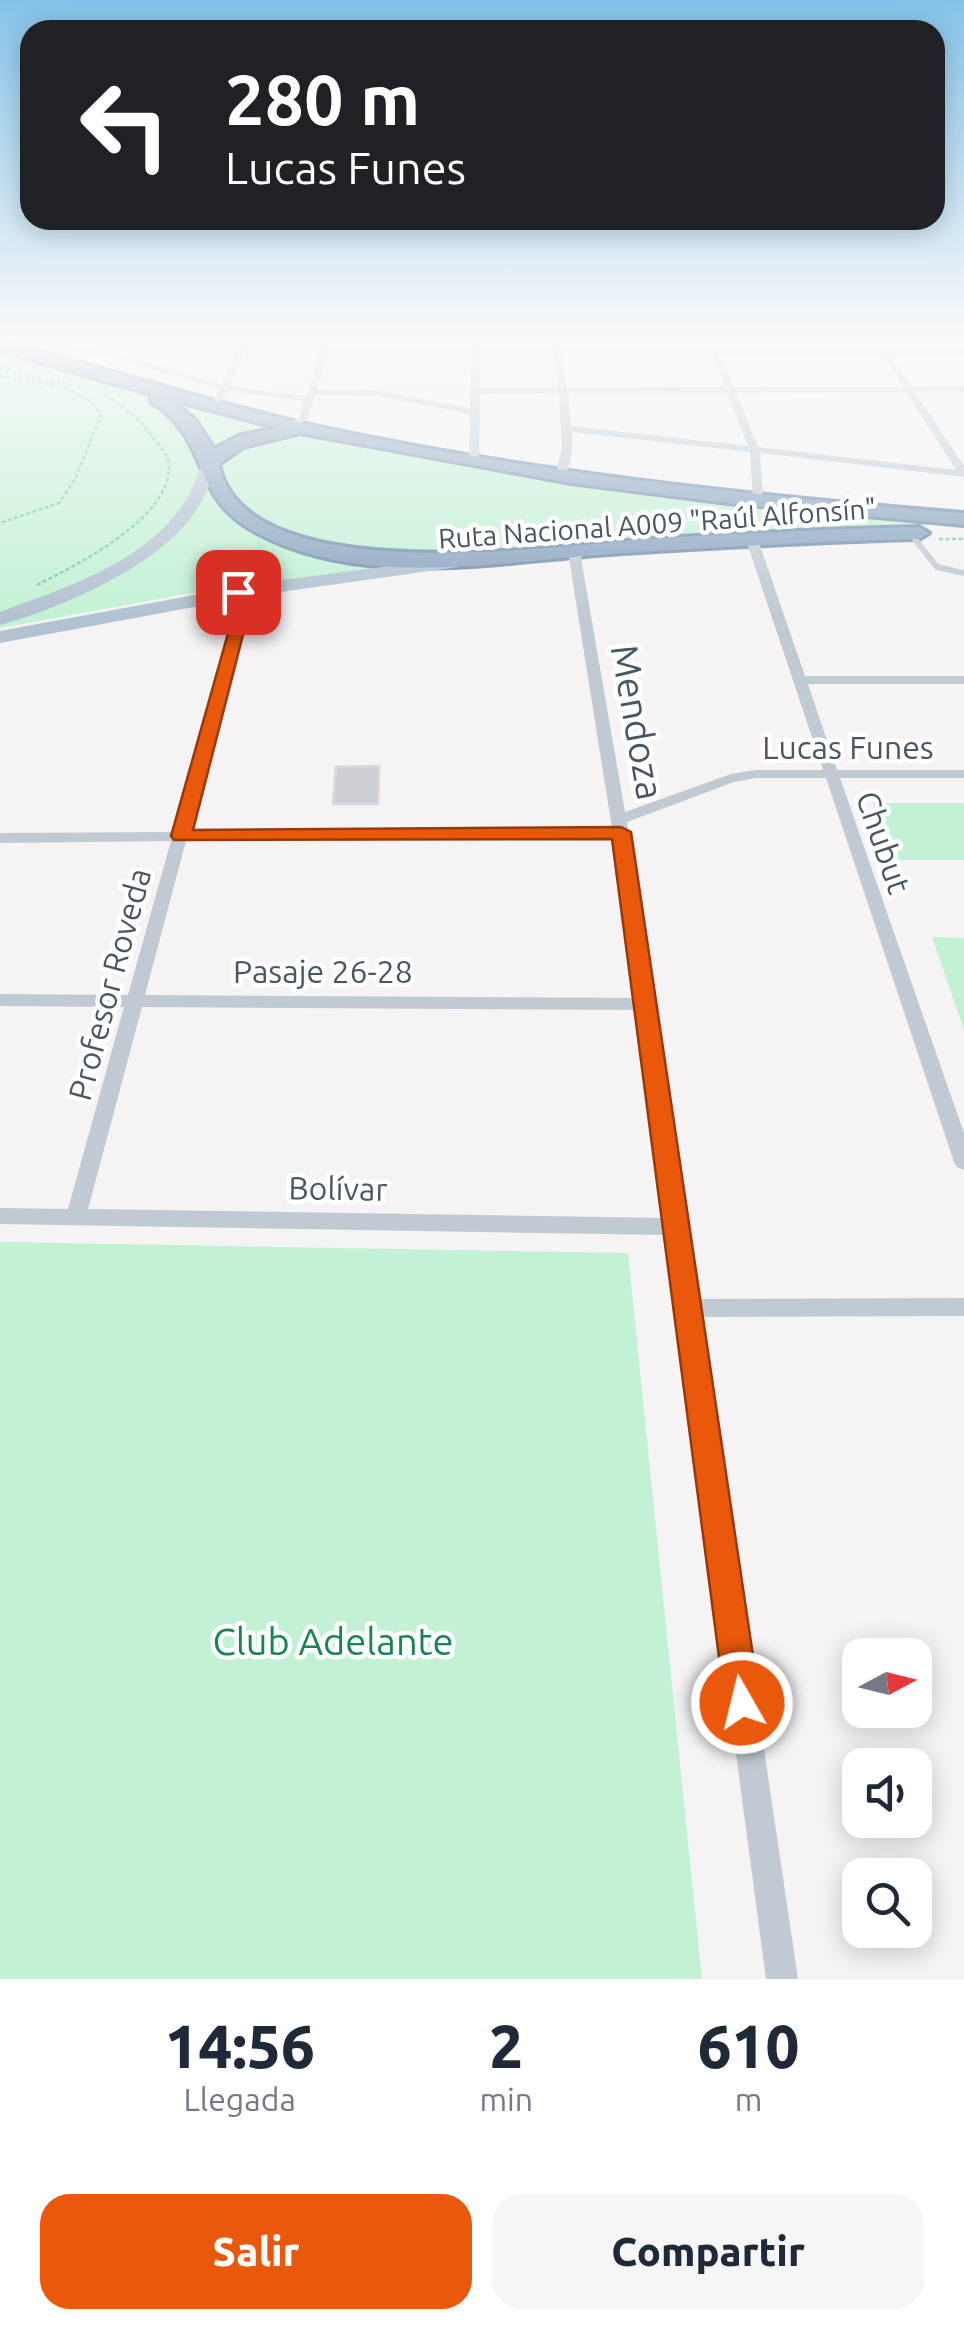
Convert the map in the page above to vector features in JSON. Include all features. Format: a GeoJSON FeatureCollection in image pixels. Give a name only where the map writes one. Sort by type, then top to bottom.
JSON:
{"type":"FeatureCollection","features":[{"type":"Feature","properties":{"kind":"highway"},"geometry":{"type":"LineString","coordinates":[[192,432],[210,463],[212,479],[232,506],[261,528],[331,551],[387,558],[494,558]]}},
{"type":"Feature","properties":{"kind":"highway"},"geometry":{"type":"LineString","coordinates":[[210,463],[225,448],[254,437],[300,432]]}},
{"type":"Feature","properties":{"kind":"highway"},"geometry":{"type":"LineString","coordinates":[[306,432],[342,437]]}},
{"type":"Feature","properties":{"kind":"highway"},"geometry":{"type":"LineString","coordinates":[[321,432],[595,482],[758,501],[964,518]]}},
{"type":"Feature","properties":{"kind":"highway"},"geometry":{"type":"LineString","coordinates":[[582,549],[623,537],[641,516],[619,490],[595,482]]}},
{"type":"Feature","properties":{"kind":"highway","name":"Ruta Nacional A009 \"Raúl Alfonsín\""},"geometry":{"type":"LineString","coordinates":[[494,558],[582,549],[964,532]]}},
{"type":"Feature","properties":{"kind":"main road"},"geometry":{"type":"LineString","coordinates":[[113,616],[97,606],[93,598],[98,584],[161,539],[188,512],[199,495],[210,463]]}},
{"type":"Feature","properties":{"kind":"main road","name":"Ruta Nacional A009 \"Raúl Alfonsín\""},"geometry":{"type":"LineString","coordinates":[[0,637],[238,592],[494,558]]}},
{"type":"Feature","properties":{"kind":"main road"},"geometry":{"type":"LineString","coordinates":[[0,619],[128,561]]}},
{"type":"Feature","properties":{"kind":"street"},"geometry":{"type":"LineString","coordinates":[[474,461],[475,432]]}},
{"type":"Feature","properties":{"kind":"street"},"geometry":{"type":"LineString","coordinates":[[560,476],[565,466],[565,432]]}},
{"type":"Feature","properties":{"kind":"street"},"geometry":{"type":"LineString","coordinates":[[599,432],[964,474]]}},
{"type":"Feature","properties":{"kind":"street"},"geometry":{"type":"LineString","coordinates":[[747,432],[754,452],[758,501]]}},
{"type":"Feature","properties":{"kind":"street"},"geometry":{"type":"LineString","coordinates":[[938,432],[964,474]]}},
{"type":"Feature","properties":{"kind":"street","name":"Chubut"},"geometry":{"type":"LineString","coordinates":[[752,540],[964,1162]]}},
{"type":"Feature","properties":{"kind":"street","name":"Mendoza"},"geometry":{"type":"LineString","coordinates":[[582,549],[574,558],[620,826],[782,1979]]}},
{"type":"Feature","properties":{"kind":"street","name":"Profesor Roveda"},"geometry":{"type":"LineString","coordinates":[[76,1216],[240,619],[238,592]]}},
{"type":"Feature","properties":{"kind":"street"},"geometry":{"type":"LineString","coordinates":[[800,680],[964,680]]}},
{"type":"Feature","properties":{"kind":"street","name":"Lucas Funes"},"geometry":{"type":"LineString","coordinates":[[0,838],[620,826],[731,778],[964,774]]}},
{"type":"Feature","properties":{"kind":"street","name":"Pasaje 26-28"},"geometry":{"type":"LineString","coordinates":[[0,1000],[645,1004]]}},
{"type":"Feature","properties":{"kind":"street","name":"Bolívar"},"geometry":{"type":"LineString","coordinates":[[0,1216],[675,1226]]}},
{"type":"Feature","properties":{"kind":"street"},"geometry":{"type":"LineString","coordinates":[[687,1308],[964,1307]]}},
{"type":"Feature","properties":{"kind":"lane"},"geometry":{"type":"LineString","coordinates":[[910,533],[937,567],[964,573]]}},
{"type":"Feature","properties":{"kind":"path"},"geometry":{"type":"LineString","coordinates":[[0,524],[58,503],[75,479],[94,432]]}},
{"type":"Feature","properties":{"kind":"path"},"geometry":{"type":"LineString","coordinates":[[36,585],[104,548],[150,508],[168,478],[169,461],[150,432]]}},
{"type":"Feature","properties":{"kind":"green space"},"geometry":{"type":"Polygon","coordinates":[[[0,432],[342,432],[595,482],[956,523],[501,552],[208,590],[0,628],[0,432]]]}},
{"type":"Feature","properties":{"kind":"green space"},"geometry":{"type":"Polygon","coordinates":[[[873,803],[964,803],[964,860],[894,860],[873,803]]]}},
{"type":"Feature","properties":{"kind":"green space"},"geometry":{"type":"Polygon","coordinates":[[[932,937],[964,938],[964,1030],[932,937]]]}},
{"type":"Feature","properties":{"kind":"green space","name":"Club Adelante"},"geometry":{"type":"Polygon","coordinates":[[[0,1242],[628,1253],[702,1979],[0,1979],[0,1242]]]}},
{"type":"Feature","properties":{"kind":"building"},"geometry":{"type":"Polygon","coordinates":[[[379,766],[378,804],[333,804],[336,767],[379,766]]]}},
{"type":"Feature","properties":{"kind":"route"},"geometry":{"type":"LineString","coordinates":[[238,592],[240,619],[181,836],[621,832],[742,1703]]}}]}
